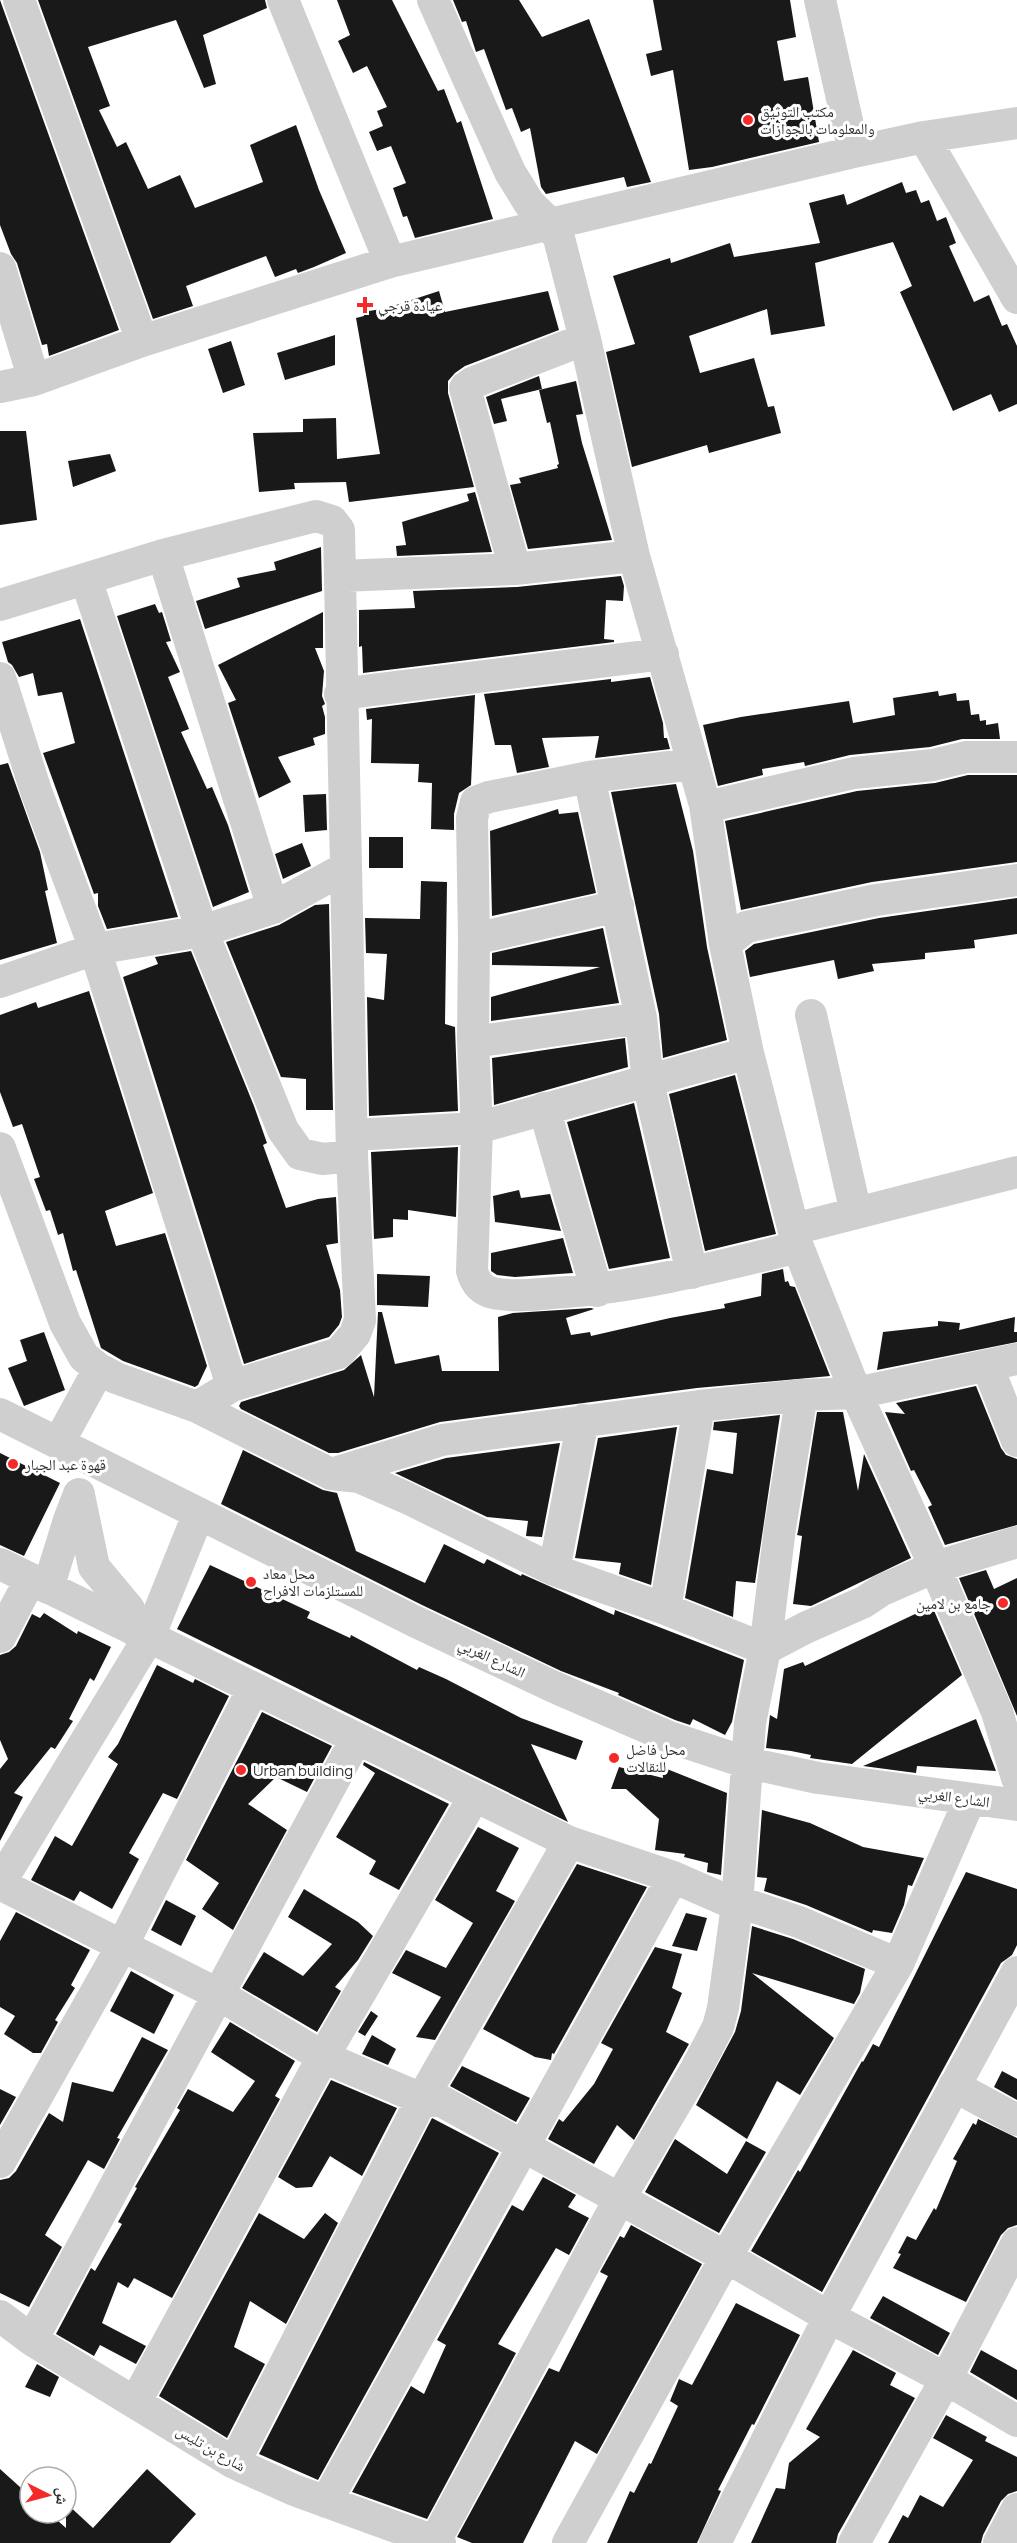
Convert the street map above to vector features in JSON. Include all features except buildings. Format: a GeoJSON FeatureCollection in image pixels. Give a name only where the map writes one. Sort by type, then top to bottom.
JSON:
{"type":"FeatureCollection","features":[{"type":"Feature","properties":{"kind":"street"},"geometry":{"type":"LineString","coordinates":[[283,0],[390,262]]}},
{"type":"Feature","properties":{"kind":"street"},"geometry":{"type":"LineString","coordinates":[[433,0],[510,172],[529,202],[550,224],[558,238],[585,339],[634,556],[705,805],[725,944],[748,1053],[796,1238],[856,1393],[935,1567],[1007,1712],[1017,1778]]}},
{"type":"Feature","properties":{"kind":"street"},"geometry":{"type":"LineString","coordinates":[[820,0],[854,152]]}},
{"type":"Feature","properties":{"kind":"street"},"geometry":{"type":"LineString","coordinates":[[14,14],[142,341]]}},
{"type":"Feature","properties":{"kind":"street"},"geometry":{"type":"LineString","coordinates":[[0,387],[34,380],[142,341],[390,262],[854,152],[924,137],[1017,123]]}},
{"type":"Feature","properties":{"kind":"street"},"geometry":{"type":"LineString","coordinates":[[924,137],[1017,298]]}},
{"type":"Feature","properties":{"kind":"street"},"geometry":{"type":"LineString","coordinates":[[0,268],[34,380]]}},
{"type":"Feature","properties":{"kind":"street"},"geometry":{"type":"LineString","coordinates":[[515,569],[465,388],[472,382],[585,339]]}},
{"type":"Feature","properties":{"kind":"street"},"geometry":{"type":"LineString","coordinates":[[0,605],[164,555],[316,516],[332,521],[339,530],[340,693],[360,1320],[355,1334],[339,1353],[232,1386],[197,1407]]}},
{"type":"Feature","properties":{"kind":"street"},"geometry":{"type":"LineString","coordinates":[[164,555],[273,908]]}},
{"type":"Feature","properties":{"kind":"street"},"geometry":{"type":"LineString","coordinates":[[340,576],[515,569],[634,556]]}},
{"type":"Feature","properties":{"kind":"street"},"geometry":{"type":"LineString","coordinates":[[86,579],[202,931],[283,1130],[291,1145],[300,1154],[311,1158],[353,1146],[477,1128],[748,1053]]}},
{"type":"Feature","properties":{"kind":"street"},"geometry":{"type":"LineString","coordinates":[[340,693],[663,654]]}},
{"type":"Feature","properties":{"kind":"street"},"geometry":{"type":"LineString","coordinates":[[0,678],[36,791],[94,949],[232,1386]]}},
{"type":"Feature","properties":{"kind":"street"},"geometry":{"type":"LineString","coordinates":[[705,805],[719,804],[854,773],[933,765],[966,757],[1017,757]]}},
{"type":"Feature","properties":{"kind":"street"},"geometry":{"type":"LineString","coordinates":[[693,764],[589,777],[489,797],[476,802],[472,818],[473,1042],[477,1128],[472,1271],[475,1280],[480,1286],[494,1293],[531,1295],[597,1291],[692,1273],[796,1238],[856,1213],[1017,1172]]}},
{"type":"Feature","properties":{"kind":"street"},"geometry":{"type":"LineString","coordinates":[[589,777],[642,1018],[648,1082],[692,1273]]}},
{"type":"Feature","properties":{"kind":"street"},"geometry":{"type":"LineString","coordinates":[[0,982],[94,949],[202,931],[273,908],[345,868]]}},
{"type":"Feature","properties":{"kind":"street"},"geometry":{"type":"LineString","coordinates":[[725,944],[746,927],[876,900],[1017,880]]}},
{"type":"Feature","properties":{"kind":"street"},"geometry":{"type":"LineString","coordinates":[[474,939],[618,906]]}},
{"type":"Feature","properties":{"kind":"street"},"geometry":{"type":"LineString","coordinates":[[811,1015],[856,1213]]}},
{"type":"Feature","properties":{"kind":"street"},"geometry":{"type":"LineString","coordinates":[[473,1042],[642,1018]]}},
{"type":"Feature","properties":{"kind":"street"},"geometry":{"type":"LineString","coordinates":[[544,1108],[597,1291]]}},
{"type":"Feature","properties":{"kind":"street"},"geometry":{"type":"LineString","coordinates":[[0,1148],[65,1323],[84,1357],[99,1369],[116,1378],[197,1407],[332,1474],[359,1478],[554,1570],[665,1609],[765,1649],[805,1628],[864,1602],[882,1590],[935,1567],[1017,1542]]}},
{"type":"Feature","properties":{"kind":"street"},"geometry":{"type":"LineString","coordinates":[[332,1474],[442,1440],[699,1406],[802,1395],[856,1393],[1017,1359]]}},
{"type":"Feature","properties":{"kind":"street"},"geometry":{"type":"LineString","coordinates":[[987,1365],[1017,1441]]}},
{"type":"Feature","properties":{"kind":"street"},"geometry":{"type":"LineString","coordinates":[[59,1442],[99,1369]]}},
{"type":"Feature","properties":{"kind":"street"},"geometry":{"type":"LineString","coordinates":[[437,2542],[620,2198],[718,2027],[723,2008],[737,1905],[750,1723],[765,1649],[780,1528],[802,1395]]}},
{"type":"Feature","properties":{"kind":"street"},"geometry":{"type":"LineString","coordinates":[[665,1609],[699,1406]]}},
{"type":"Feature","properties":{"kind":"street","name":"الشارع الغربي"},"geometry":{"type":"LineString","coordinates":[[0,1414],[414,1621],[554,1687],[669,1737],[748,1763],[818,1778],[1017,1805]]}},
{"type":"Feature","properties":{"kind":"street"},"geometry":{"type":"LineString","coordinates":[[554,1570],[583,1420]]}},
{"type":"Feature","properties":{"kind":"street"},"geometry":{"type":"LineString","coordinates":[[0,1637],[39,1584],[79,1496],[98,1462]]}},
{"type":"Feature","properties":{"kind":"street"},"geometry":{"type":"LineString","coordinates":[[79,1496],[94,1567],[129,1609],[142,1634]]}},
{"type":"Feature","properties":{"kind":"street"},"geometry":{"type":"LineString","coordinates":[[198,1515],[142,1634],[0,1883],[218,1994],[323,2057],[422,2099],[441,2101],[726,2257],[829,2317],[946,2379],[1017,2421]]}},
{"type":"Feature","properties":{"kind":"street"},"geometry":{"type":"LineString","coordinates":[[0,1564],[569,1842],[673,1877],[737,1905],[754,1907],[799,1923],[898,1964]]}},
{"type":"Feature","properties":{"kind":"street"},"geometry":{"type":"LineString","coordinates":[[0,2162],[122,1946],[253,1689]]}},
{"type":"Feature","properties":{"kind":"street"},"geometry":{"type":"LineString","coordinates":[[32,2340],[356,1739]]}},
{"type":"Feature","properties":{"kind":"street"},"geometry":{"type":"LineString","coordinates":[[135,2403],[323,2057],[474,1797]]}},
{"type":"Feature","properties":{"kind":"street"},"geometry":{"type":"LineString","coordinates":[[568,2543],[726,2257],[898,1964],[970,1800]]}},
{"type":"Feature","properties":{"kind":"street"},"geometry":{"type":"LineString","coordinates":[[234,2463],[422,2099],[569,1842]]}},
{"type":"Feature","properties":{"kind":"street"},"geometry":{"type":"LineString","coordinates":[[326,2502],[673,1877]]}},
{"type":"Feature","properties":{"kind":"street"},"geometry":{"type":"LineString","coordinates":[[715,2543],[829,2317],[1017,1972]]}},
{"type":"Feature","properties":{"kind":"street"},"geometry":{"type":"LineString","coordinates":[[954,2086],[1017,2120]]}},
{"type":"Feature","properties":{"kind":"street"},"geometry":{"type":"LineString","coordinates":[[854,2543],[946,2379],[1017,2242]]}},
{"type":"Feature","properties":{"kind":"street","name":"شارع بن تليس"},"geometry":{"type":"LineString","coordinates":[[0,2316],[32,2340],[234,2463],[326,2502],[437,2542]]}},
{"type":"Feature","properties":{"kind":"street"},"geometry":{"type":"LineString","coordinates":[[999,2543],[1017,2509]]}},
{"type":"Feature","properties":{"kind":"place","name":"مكتب التوثيق والمعلومات بالجوازات"},"geometry":{"type":"Point","coordinates":[748,120]}},
{"type":"Feature","properties":{"kind":"place","name":"عيادة قرجي"},"geometry":{"type":"Point","coordinates":[365,305]}},
{"type":"Feature","properties":{"kind":"place","name":"قهوة عبد الجبار"},"geometry":{"type":"Point","coordinates":[13,1464]}},
{"type":"Feature","properties":{"kind":"place","name":"محل معاد للمستلزمات الافراح"},"geometry":{"type":"Point","coordinates":[251,1582]}},
{"type":"Feature","properties":{"kind":"place","name":"جامع بن لامين"},"geometry":{"type":"Point","coordinates":[1003,1603]}},
{"type":"Feature","properties":{"kind":"place","name":"محل فاضل للنقالات"},"geometry":{"type":"Point","coordinates":[614,1758]}},
{"type":"Feature","properties":{"kind":"place","name":"Urban building"},"geometry":{"type":"Point","coordinates":[241,1770]}}]}
